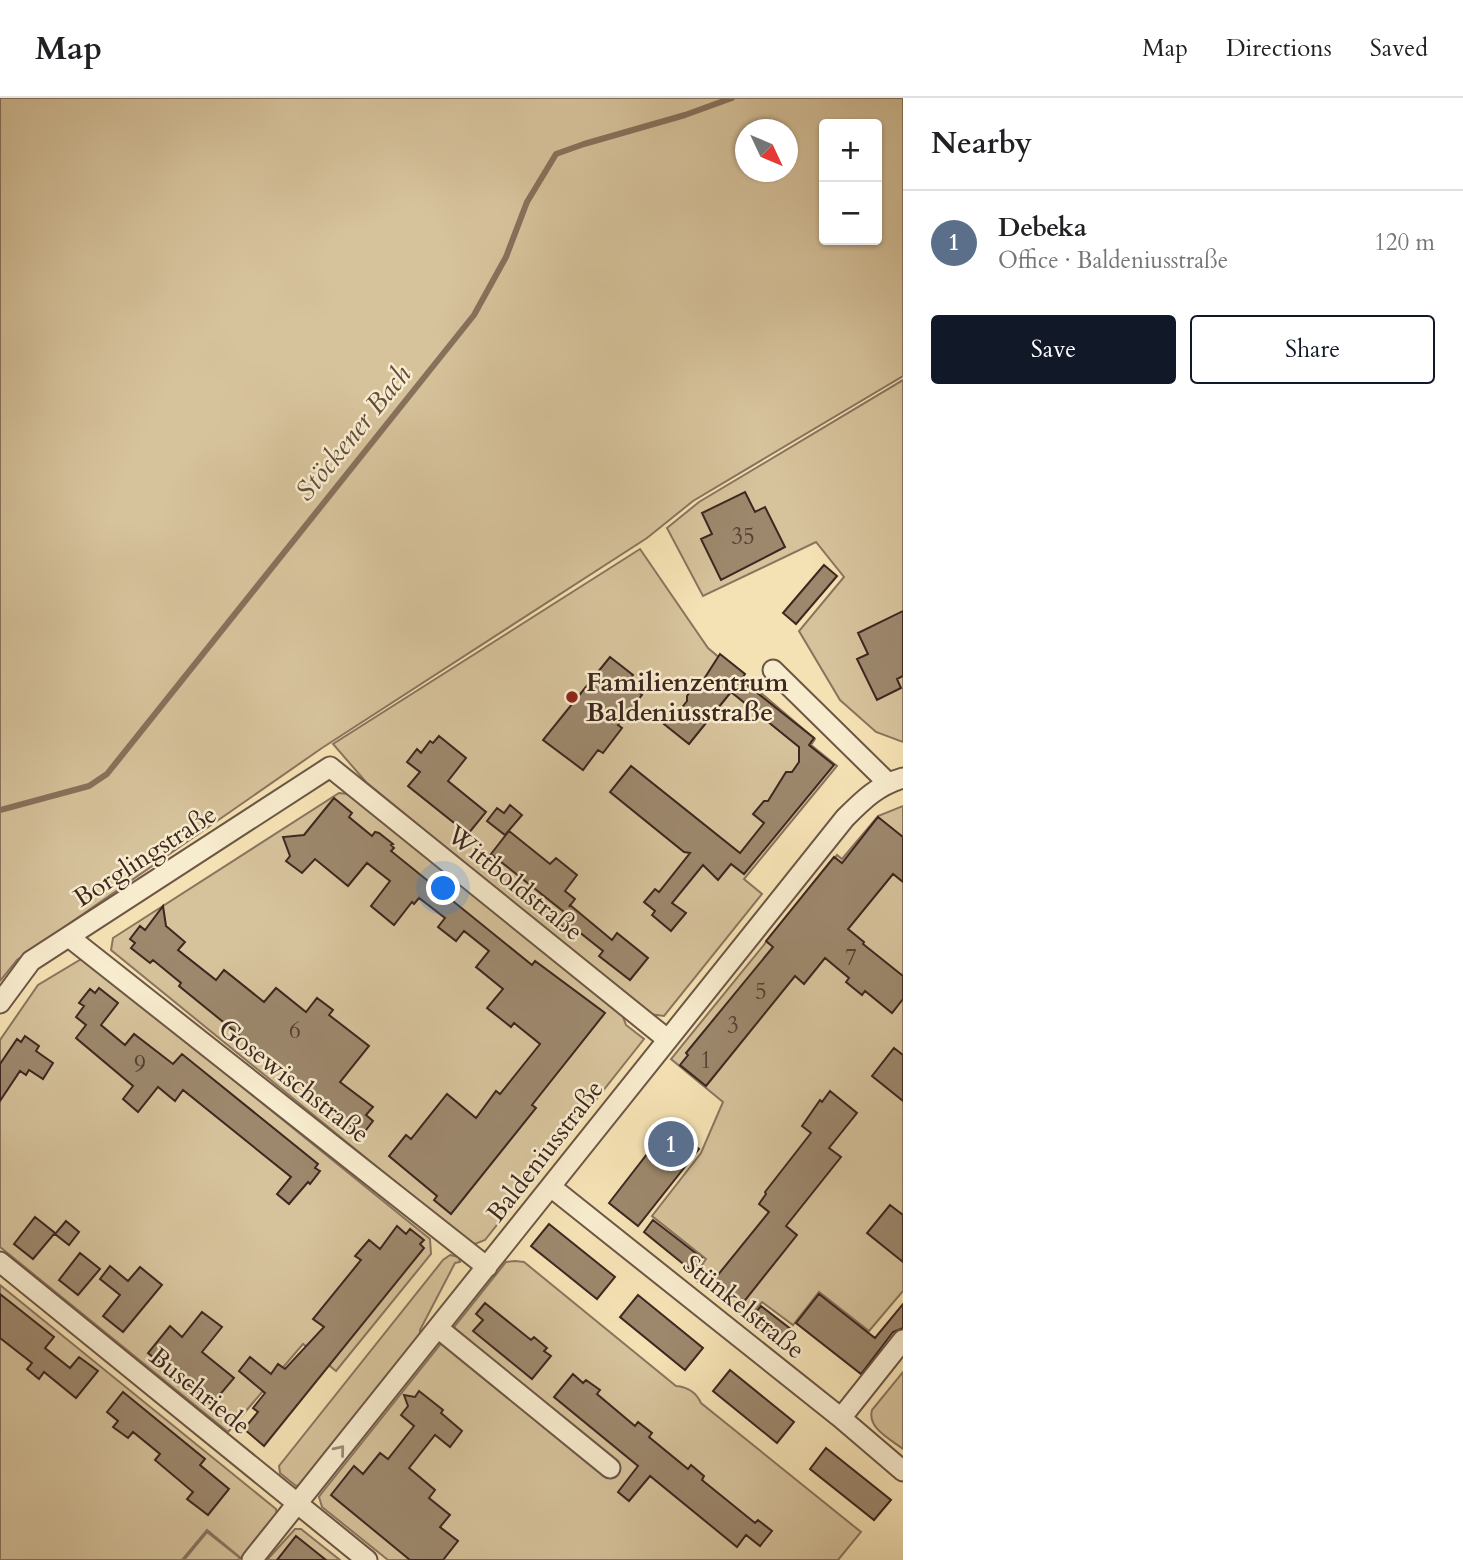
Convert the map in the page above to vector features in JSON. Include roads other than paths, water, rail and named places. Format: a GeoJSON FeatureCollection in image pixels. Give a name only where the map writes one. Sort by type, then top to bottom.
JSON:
{"type":"FeatureCollection","features":[{"type":"Feature","properties":{"kind":"street","name":"Baldeniusstraße"},"geometry":{"type":"LineString","coordinates":[[252,1560],[845,818],[870,793],[895,780],[773,670]]}},
{"type":"Feature","properties":{"kind":"street","name":"Borglingstraße"},"geometry":{"type":"LineString","coordinates":[[0,1003],[32,961],[330,767]]}},
{"type":"Feature","properties":{"kind":"street","name":"Wittboldstraße"},"geometry":{"type":"LineString","coordinates":[[330,767],[667,1039]]}},
{"type":"Feature","properties":{"kind":"street","name":"Gosewischstraße"},"geometry":{"type":"LineString","coordinates":[[69,937],[487,1267]]}},
{"type":"Feature","properties":{"kind":"street","name":"Stünkelstraße"},"geometry":{"type":"LineString","coordinates":[[551,1187],[841,1418],[903,1471]]}},
{"type":"Feature","properties":{"kind":"street","name":"Buschriede"},"geometry":{"type":"LineString","coordinates":[[0,1262],[367,1560]]}},
{"type":"Feature","properties":{"kind":"street"},"geometry":{"type":"LineString","coordinates":[[438,1328],[610,1468]]}},
{"type":"Feature","properties":{"kind":"street"},"geometry":{"type":"LineString","coordinates":[[841,1418],[903,1340]]}},
{"type":"Feature","properties":{"kind":"waterway","name":"Stöckener Bach"},"geometry":{"type":"LineString","coordinates":[[0,810],[89,786],[107,774],[474,315],[506,257],[527,202],[556,154],[732,98]]}},
{"type":"Feature","properties":{"kind":"place","name":"Familienzentrum Baldeniusstraße"},"geometry":{"type":"Point","coordinates":[572,697]}},
{"type":"Feature","properties":{"kind":"place","name":"Debeka"},"geometry":{"type":"Point","coordinates":[671,1144]}}]}
